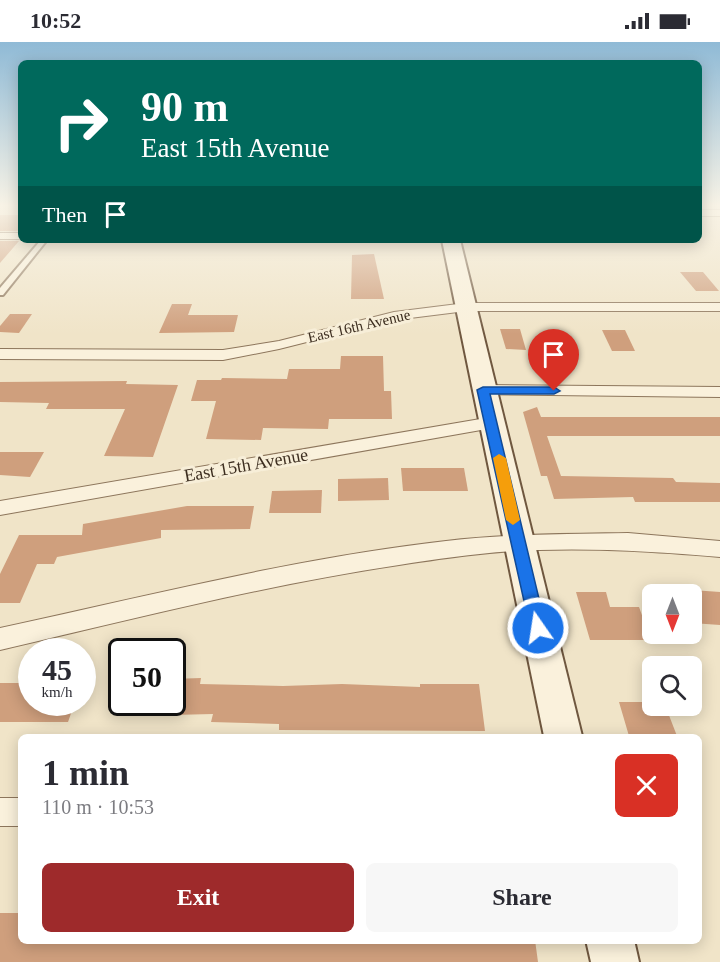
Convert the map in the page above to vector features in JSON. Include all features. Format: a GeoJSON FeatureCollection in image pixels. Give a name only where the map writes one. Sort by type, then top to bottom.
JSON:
{"type":"FeatureCollection","features":[{"type":"Feature","properties":{"kind":"main road"},"geometry":{"type":"LineString","coordinates":[[453,248],[483,390],[563,734]]}},
{"type":"Feature","properties":{"kind":"main road"},"geometry":{"type":"LineString","coordinates":[[611,944],[615,962]]}},
{"type":"Feature","properties":{"kind":"street","name":"East 16th Avenue"},"geometry":{"type":"LineString","coordinates":[[0,354],[223,355],[279,345],[394,316],[466,307],[720,307]]}},
{"type":"Feature","properties":{"kind":"street"},"geometry":{"type":"LineString","coordinates":[[483,390],[720,392]]}},
{"type":"Feature","properties":{"kind":"street","name":"East 15th Avenue"},"geometry":{"type":"LineString","coordinates":[[0,508],[492,423]]}},
{"type":"Feature","properties":{"kind":"street"},"geometry":{"type":"LineString","coordinates":[[0,639],[293,573],[395,555],[518,541],[607,540],[682,544],[720,549]]}},
{"type":"Feature","properties":{"kind":"street"},"geometry":{"type":"LineString","coordinates":[[0,812],[18,812]]}},
{"type":"Feature","properties":{"kind":"lane"},"geometry":{"type":"LineString","coordinates":[[0,293],[37,248]]}},
{"type":"Feature","properties":{"kind":"building"},"geometry":{"type":"Polygon","coordinates":[[[0,248],[13,248],[0,263],[0,248]]]}},
{"type":"Feature","properties":{"kind":"building"},"geometry":{"type":"Polygon","coordinates":[[[374,254],[384,299],[351,299],[352,255],[374,254]]]}},
{"type":"Feature","properties":{"kind":"building"},"geometry":{"type":"Polygon","coordinates":[[[680,272],[703,272],[719,291],[696,291],[680,272]]]}},
{"type":"Feature","properties":{"kind":"building"},"geometry":{"type":"Polygon","coordinates":[[[172,304],[192,304],[188,315],[238,315],[234,332],[159,333],[172,304]]]}},
{"type":"Feature","properties":{"kind":"building"},"geometry":{"type":"Polygon","coordinates":[[[10,314],[32,314],[19,333],[0,332],[0,326],[10,314]]]}},
{"type":"Feature","properties":{"kind":"building"},"geometry":{"type":"Polygon","coordinates":[[[500,329],[520,329],[526,350],[506,349],[500,329]]]}},
{"type":"Feature","properties":{"kind":"building"},"geometry":{"type":"Polygon","coordinates":[[[602,330],[625,330],[635,351],[612,351],[602,330]]]}},
{"type":"Feature","properties":{"kind":"building"},"geometry":{"type":"Polygon","coordinates":[[[341,356],[383,356],[384,391],[391,391],[392,419],[329,419],[328,429],[263,428],[261,440],[206,439],[216,401],[191,401],[197,380],[287,379],[289,369],[340,369],[341,356]]]}},
{"type":"Feature","properties":{"kind":"building"},"geometry":{"type":"Polygon","coordinates":[[[127,381],[126,384],[178,385],[153,457],[104,456],[125,409],[46,409],[49,403],[0,402],[0,382],[127,381]]]}},
{"type":"Feature","properties":{"kind":"building"},"geometry":{"type":"Polygon","coordinates":[[[537,407],[541,417],[720,417],[720,436],[547,436],[561,476],[673,478],[676,482],[720,483],[720,502],[635,502],[633,497],[554,499],[547,476],[541,476],[523,412],[537,407]]]}},
{"type":"Feature","properties":{"kind":"building"},"geometry":{"type":"Polygon","coordinates":[[[0,452],[44,452],[30,477],[0,475],[0,452]]]}},
{"type":"Feature","properties":{"kind":"building"},"geometry":{"type":"Polygon","coordinates":[[[401,468],[464,468],[468,491],[403,491],[401,468]]]}},
{"type":"Feature","properties":{"kind":"building"},"geometry":{"type":"Polygon","coordinates":[[[388,478],[389,500],[338,501],[338,479],[388,478]]]}},
{"type":"Feature","properties":{"kind":"building"},"geometry":{"type":"Polygon","coordinates":[[[322,490],[321,513],[269,513],[272,491],[322,490]]]}},
{"type":"Feature","properties":{"kind":"building"},"geometry":{"type":"Polygon","coordinates":[[[187,506],[254,506],[250,529],[161,530],[161,538],[57,557],[54,564],[37,564],[20,603],[0,603],[0,574],[19,535],[82,535],[83,524],[187,506]]]}},
{"type":"Feature","properties":{"kind":"building"},"geometry":{"type":"Polygon","coordinates":[[[702,591],[720,592],[720,625],[702,624],[702,591]]]}},
{"type":"Feature","properties":{"kind":"building"},"geometry":{"type":"Polygon","coordinates":[[[576,592],[606,592],[610,607],[639,607],[642,615],[642,640],[590,640],[576,592]]]}},
{"type":"Feature","properties":{"kind":"building"},"geometry":{"type":"Polygon","coordinates":[[[201,678],[200,684],[283,686],[342,684],[420,687],[420,684],[479,684],[485,731],[279,730],[279,724],[211,722],[213,714],[186,715],[186,679],[201,678]]]}},
{"type":"Feature","properties":{"kind":"building"},"geometry":{"type":"Polygon","coordinates":[[[0,683],[18,683],[18,716],[70,716],[68,722],[0,722],[0,683]]]}},
{"type":"Feature","properties":{"kind":"building"},"geometry":{"type":"Polygon","coordinates":[[[619,702],[642,702],[642,716],[669,716],[676,734],[628,734],[619,702]]]}},
{"type":"Feature","properties":{"kind":"building"},"geometry":{"type":"Polygon","coordinates":[[[0,913],[18,913],[18,944],[536,944],[538,962],[0,962],[0,913]]]}},
{"type":"Feature","properties":{"kind":"slow traffic"},"geometry":{"type":"LineString","coordinates":[[499,458],[513,520]]}},
{"type":"Feature","properties":{"kind":"route"},"geometry":{"type":"LineString","coordinates":[[538,628],[483,390],[554,391]]}}]}
